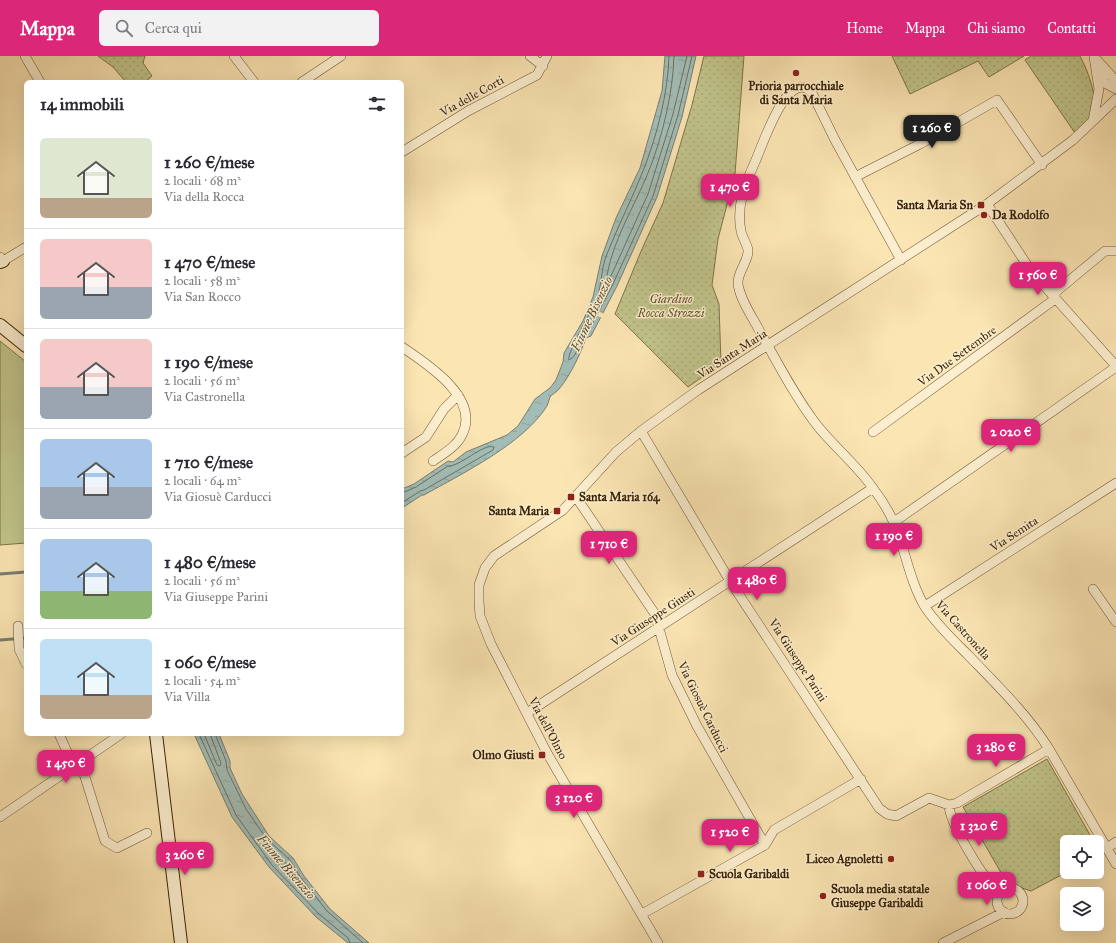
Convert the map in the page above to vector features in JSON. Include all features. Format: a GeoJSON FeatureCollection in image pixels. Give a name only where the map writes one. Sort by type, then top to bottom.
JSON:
{"type":"FeatureCollection","features":[{"type":"Feature","properties":{"kind":"main road"},"geometry":{"type":"LineString","coordinates":[[0,325],[24,344]]}},
{"type":"Feature","properties":{"kind":"main road"},"geometry":{"type":"LineString","coordinates":[[156,736],[181,943]]}},
{"type":"Feature","properties":{"kind":"main road"},"geometry":{"type":"LineString","coordinates":[[177,908],[188,943]]}},
{"type":"Feature","properties":{"kind":"street"},"geometry":{"type":"LineString","coordinates":[[25,56],[39,80]]}},
{"type":"Feature","properties":{"kind":"street"},"geometry":{"type":"LineString","coordinates":[[234,56],[252,80]]}},
{"type":"Feature","properties":{"kind":"street"},"geometry":{"type":"LineString","coordinates":[[305,80],[341,56]]}},
{"type":"Feature","properties":{"kind":"street"},"geometry":{"type":"LineString","coordinates":[[530,56],[543,66]]}},
{"type":"Feature","properties":{"kind":"street","name":"Via delle Corti"},"geometry":{"type":"LineString","coordinates":[[404,151],[468,110],[537,75],[548,56]]}},
{"type":"Feature","properties":{"kind":"street"},"geometry":{"type":"LineString","coordinates":[[1094,56],[1116,81]]}},
{"type":"Feature","properties":{"kind":"street"},"geometry":{"type":"LineString","coordinates":[[1094,56],[1105,83],[1116,89]]}},
{"type":"Feature","properties":{"kind":"street"},"geometry":{"type":"LineString","coordinates":[[1093,123],[1098,103],[1099,89],[1094,56]]}},
{"type":"Feature","properties":{"kind":"street","name":"Via Castronella"},"geometry":{"type":"LineString","coordinates":[[855,177],[812,93],[808,89],[799,86],[792,89],[786,95],[776,115],[744,188],[741,204],[741,233],[748,252],[740,270],[738,285],[768,346],[818,426],[873,488],[894,522],[912,579],[925,606],[942,628],[1024,715],[1049,749],[1116,864]]}},
{"type":"Feature","properties":{"kind":"street"},"geometry":{"type":"LineString","coordinates":[[900,260],[855,177],[920,144],[997,100],[1042,165]]}},
{"type":"Feature","properties":{"kind":"street","name":"Via Santa Maria"},"geometry":{"type":"LineString","coordinates":[[479,602],[480,579],[494,556],[552,519],[576,497],[616,452],[641,431],[698,390],[987,204],[1042,165],[1093,123],[1116,100]]}},
{"type":"Feature","properties":{"kind":"street"},"geometry":{"type":"LineString","coordinates":[[894,522],[1116,366],[1031,271],[987,204]]}},
{"type":"Feature","properties":{"kind":"street"},"geometry":{"type":"LineString","coordinates":[[1,260],[24,248]]}},
{"type":"Feature","properties":{"kind":"street","name":"Via Due Settembre"},"geometry":{"type":"LineString","coordinates":[[873,432],[1054,297],[1104,251],[1116,251]]}},
{"type":"Feature","properties":{"kind":"street"},"geometry":{"type":"LineString","coordinates":[[404,348],[437,372],[458,395],[464,406],[466,418],[462,435],[451,448],[433,461]]}},
{"type":"Feature","properties":{"kind":"street"},"geometry":{"type":"LineString","coordinates":[[404,452],[426,437],[444,409],[458,395]]}},
{"type":"Feature","properties":{"kind":"street","name":"Via Giuseppe Parini"},"geometry":{"type":"LineString","coordinates":[[641,431],[730,581],[879,808],[891,816],[899,814],[929,798],[949,805]]}},
{"type":"Feature","properties":{"kind":"street","name":"Via Semita"},"geometry":{"type":"LineString","coordinates":[[925,606],[1116,483]]}},
{"type":"Feature","properties":{"kind":"street","name":"Via Giuseppe Giusti"},"geometry":{"type":"LineString","coordinates":[[527,714],[873,488]]}},
{"type":"Feature","properties":{"kind":"street","name":"Via Giosuè Carducci"},"geometry":{"type":"LineString","coordinates":[[576,497],[655,614],[672,675],[694,720],[765,845]]}},
{"type":"Feature","properties":{"kind":"street"},"geometry":{"type":"LineString","coordinates":[[1093,589],[1116,622]]}},
{"type":"Feature","properties":{"kind":"street","name":"Via dell'Olmo"},"geometry":{"type":"LineString","coordinates":[[479,602],[480,616],[486,633],[547,753],[658,943]]}},
{"type":"Feature","properties":{"kind":"street"},"geometry":{"type":"LineString","coordinates":[[18,626],[19,649],[24,660]]}},
{"type":"Feature","properties":{"kind":"street"},"geometry":{"type":"LineString","coordinates":[[60,736],[70,758],[80,761]]}},
{"type":"Feature","properties":{"kind":"street"},"geometry":{"type":"LineString","coordinates":[[0,818],[118,736]]}},
{"type":"Feature","properties":{"kind":"street"},"geometry":{"type":"LineString","coordinates":[[999,893],[987,882],[954,824],[949,811],[949,805],[957,803],[1049,749]]}},
{"type":"Feature","properties":{"kind":"street"},"geometry":{"type":"LineString","coordinates":[[80,761],[105,841],[117,848],[147,833]]}},
{"type":"Feature","properties":{"kind":"street"},"geometry":{"type":"LineString","coordinates":[[642,914],[765,845],[774,830],[861,780]]}},
{"type":"Feature","properties":{"kind":"street"},"geometry":{"type":"LineString","coordinates":[[1107,848],[1116,842]]}},
{"type":"Feature","properties":{"kind":"street"},"geometry":{"type":"LineString","coordinates":[[943,943],[1004,912],[1008,913],[1018,911],[1021,907],[1022,898],[1019,892],[1011,888],[1004,889],[999,893],[997,902],[1004,912]]}},
{"type":"Feature","properties":{"kind":"green space"},"geometry":{"type":"Polygon","coordinates":[[[98,56],[145,56],[143,63],[152,76],[147,80],[124,80],[113,67],[98,56]]]}},
{"type":"Feature","properties":{"kind":"green space","name":"Giardino Rocca Strozzi"},"geometry":{"type":"Polygon","coordinates":[[[704,56],[744,56],[735,174],[718,239],[712,285],[719,304],[721,364],[688,387],[615,314],[663,203],[692,105],[704,56]]]}},
{"type":"Feature","properties":{"kind":"green space"},"geometry":{"type":"Polygon","coordinates":[[[892,56],[1024,56],[989,77],[978,61],[910,94],[892,56]]]}},
{"type":"Feature","properties":{"kind":"green space"},"geometry":{"type":"Polygon","coordinates":[[[1031,56],[1080,56],[1090,79],[1094,97],[1094,106],[1093,114],[1089,120],[1075,133],[1025,60],[1031,56]]]}},
{"type":"Feature","properties":{"kind":"green space"},"geometry":{"type":"Polygon","coordinates":[[[0,341],[24,360],[24,543],[0,545],[0,341]]]}},
{"type":"Feature","properties":{"kind":"green space"},"geometry":{"type":"Polygon","coordinates":[[[1047,759],[1090,835],[1060,835],[1060,876],[1031,891],[1007,883],[963,807],[1047,759]]]}},
{"type":"Feature","properties":{"kind":"water","name":"Fiume Bisenzio"},"geometry":{"type":"Polygon","coordinates":[[[665,56],[696,56],[682,117],[657,197],[617,286],[591,336],[586,338],[571,372],[558,390],[550,397],[547,406],[536,420],[523,433],[508,445],[474,467],[422,495],[404,507],[404,488],[414,484],[448,461],[453,462],[466,452],[507,435],[518,426],[535,399],[550,388],[556,380],[563,362],[564,353],[583,321],[593,297],[602,256],[616,218],[640,168],[662,91],[665,56]]]}},
{"type":"Feature","properties":{"kind":"water","name":"Fiume Bisenzio"},"geometry":{"type":"Polygon","coordinates":[[[195,736],[220,736],[230,761],[230,768],[242,794],[269,836],[293,858],[304,876],[330,909],[369,943],[348,943],[316,917],[269,867],[232,817],[195,736]]]}},
{"type":"Feature","properties":{"kind":"pier"},"geometry":{"type":"Polygon","coordinates":[[[587,306],[604,314],[602,318],[585,310],[587,306]]]}},
{"type":"Feature","properties":{"kind":"waterway"},"geometry":{"type":"LineString","coordinates":[[0,574],[24,572]]}},
{"type":"Feature","properties":{"kind":"waterway"},"geometry":{"type":"LineString","coordinates":[[0,640],[24,638]]}},
{"type":"Feature","properties":{"kind":"place","name":"Prioria parrocchiale di Santa Maria"},"geometry":{"type":"Point","coordinates":[796,73]}},
{"type":"Feature","properties":{"kind":"place","name":"Santa Maria Sn"},"geometry":{"type":"Point","coordinates":[981,205]}},
{"type":"Feature","properties":{"kind":"place","name":"Da Rodolfo"},"geometry":{"type":"Point","coordinates":[984,215]}},
{"type":"Feature","properties":{"kind":"place","name":"Santa Maria 164"},"geometry":{"type":"Point","coordinates":[571,497]}},
{"type":"Feature","properties":{"kind":"place","name":"Santa Maria"},"geometry":{"type":"Point","coordinates":[557,511]}},
{"type":"Feature","properties":{"kind":"place","name":"Olmo Giusti"},"geometry":{"type":"Point","coordinates":[542,755]}},
{"type":"Feature","properties":{"kind":"place","name":"Liceo Agnoletti"},"geometry":{"type":"Point","coordinates":[891,859]}},
{"type":"Feature","properties":{"kind":"place","name":"Scuola Garibaldi"},"geometry":{"type":"Point","coordinates":[701,874]}},
{"type":"Feature","properties":{"kind":"place","name":"Scuola media statale Giuseppe Garibaldi"},"geometry":{"type":"Point","coordinates":[823,896]}}]}
